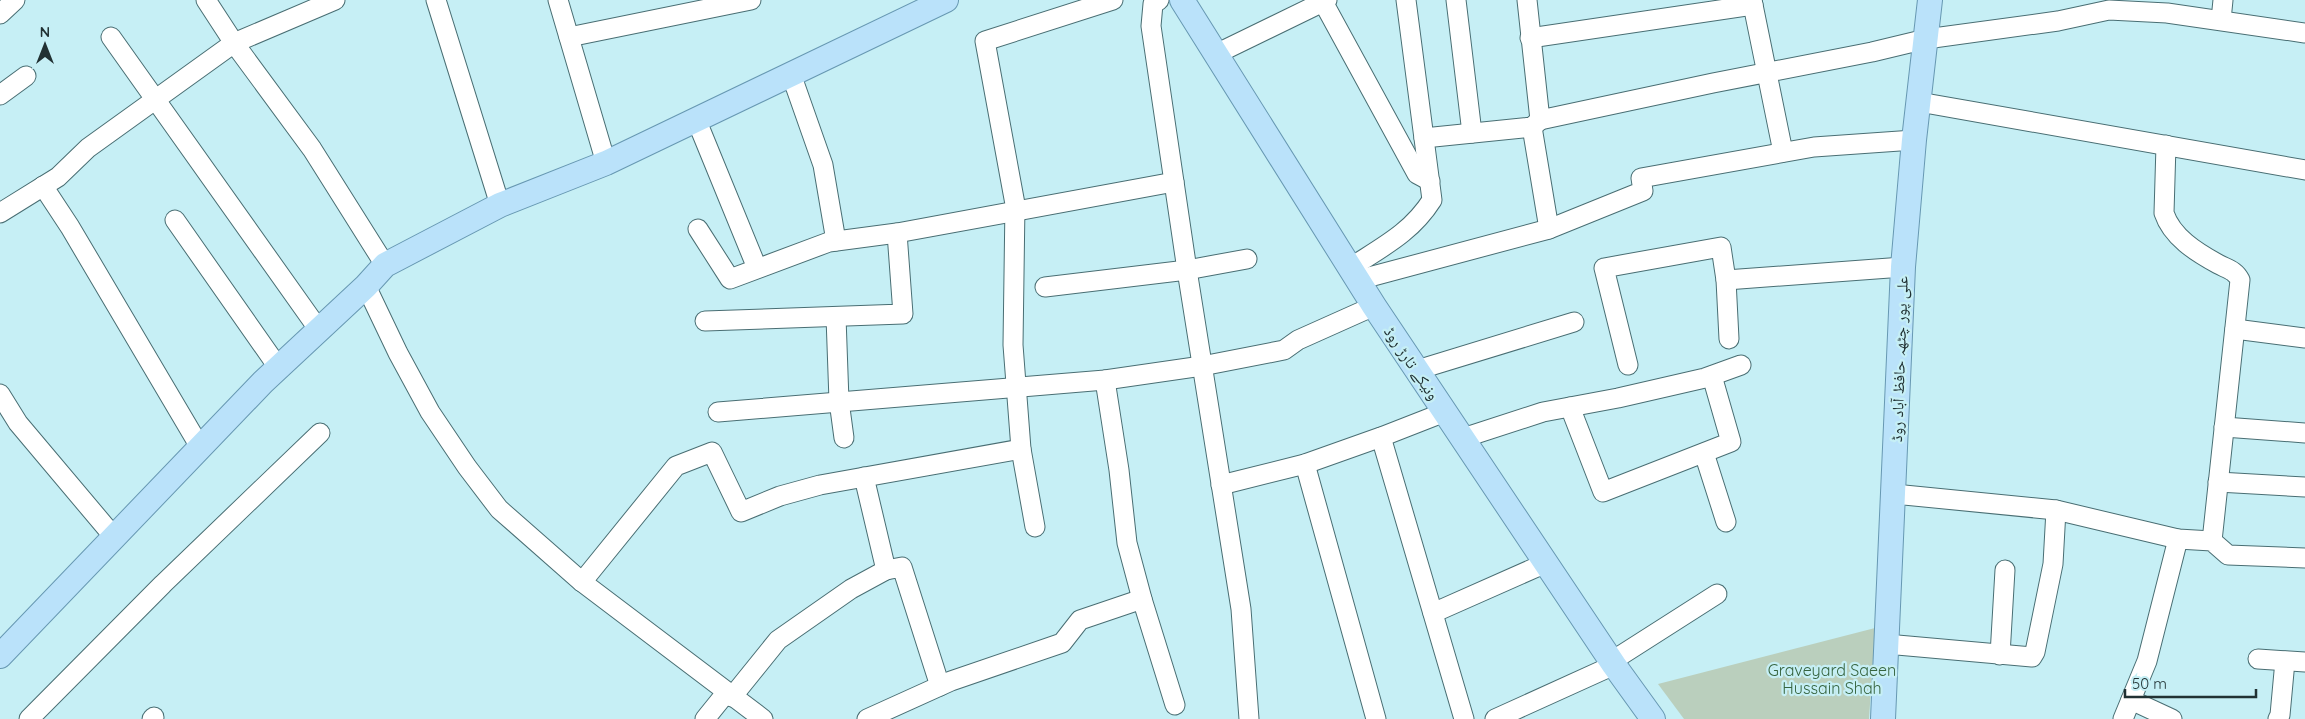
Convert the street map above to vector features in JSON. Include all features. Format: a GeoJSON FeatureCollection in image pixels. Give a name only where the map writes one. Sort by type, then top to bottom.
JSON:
{"type":"FeatureCollection","features":[{"type":"Feature","properties":{"kind":"main road"},"geometry":{"type":"LineString","coordinates":[[0,656],[278,367],[366,286],[385,265],[500,205],[606,163],[944,0]]}},
{"type":"Feature","properties":{"kind":"main road","name":"ونیکے تارڑ روڈ"},"geometry":{"type":"LineString","coordinates":[[1182,0],[1374,306],[1613,663],[1653,719]]}},
{"type":"Feature","properties":{"kind":"main road","name":"علی پور چٹھہ حافظ آباد روڈ"},"geometry":{"type":"LineString","coordinates":[[1883,719],[1903,267],[1914,140],[1930,0]]}},
{"type":"Feature","properties":{"kind":"street"},"geometry":{"type":"LineString","coordinates":[[0,14],[15,0]]}},
{"type":"Feature","properties":{"kind":"street"},"geometry":{"type":"LineString","coordinates":[[206,0],[234,42],[312,149],[385,265]]}},
{"type":"Feature","properties":{"kind":"street"},"geometry":{"type":"LineString","coordinates":[[0,213],[58,177],[88,148],[234,42],[335,0]]}},
{"type":"Feature","properties":{"kind":"street"},"geometry":{"type":"LineString","coordinates":[[436,0],[500,205]]}},
{"type":"Feature","properties":{"kind":"street"},"geometry":{"type":"LineString","coordinates":[[558,0],[606,163]]}},
{"type":"Feature","properties":{"kind":"street"},"geometry":{"type":"LineString","coordinates":[[569,37],[746,0]]}},
{"type":"Feature","properties":{"kind":"street"},"geometry":{"type":"LineString","coordinates":[[1035,527],[1021,449],[1012,346],[1015,212],[985,41],[1112,0]]}},
{"type":"Feature","properties":{"kind":"street"},"geometry":{"type":"LineString","coordinates":[[1354,274],[1402,236],[1432,200],[1406,0]]}},
{"type":"Feature","properties":{"kind":"street"},"geometry":{"type":"LineString","coordinates":[[1456,0],[1472,133]]}},
{"type":"Feature","properties":{"kind":"street"},"geometry":{"type":"LineString","coordinates":[[1527,0],[1536,124],[1549,229]]}},
{"type":"Feature","properties":{"kind":"street"},"geometry":{"type":"LineString","coordinates":[[2221,20],[2223,0]]}},
{"type":"Feature","properties":{"kind":"street"},"geometry":{"type":"LineString","coordinates":[[1151,1],[1151,26],[1186,270],[1241,609],[1249,719]]}},
{"type":"Feature","properties":{"kind":"street"},"geometry":{"type":"LineString","coordinates":[[1216,54],[1324,1],[1417,174],[1430,181]]}},
{"type":"Feature","properties":{"kind":"street"},"geometry":{"type":"LineString","coordinates":[[1530,38],[1753,3],[1783,152]]}},
{"type":"Feature","properties":{"kind":"street"},"geometry":{"type":"LineString","coordinates":[[1424,138],[1536,124],[1926,39],[2058,21],[2131,6],[2305,33]]}},
{"type":"Feature","properties":{"kind":"street"},"geometry":{"type":"LineString","coordinates":[[111,37],[319,330]]}},
{"type":"Feature","properties":{"kind":"street"},"geometry":{"type":"LineString","coordinates":[[791,74],[823,165],[836,241]]}},
{"type":"Feature","properties":{"kind":"street"},"geometry":{"type":"LineString","coordinates":[[0,95],[26,76]]}},
{"type":"Feature","properties":{"kind":"street"},"geometry":{"type":"LineString","coordinates":[[1919,102],[2305,170]]}},
{"type":"Feature","properties":{"kind":"street"},"geometry":{"type":"LineString","coordinates":[[696,120],[757,268]]}},
{"type":"Feature","properties":{"kind":"street"},"geometry":{"type":"LineString","coordinates":[[1354,274],[1549,229],[1643,191],[1641,178],[1814,147],[1914,140]]}},
{"type":"Feature","properties":{"kind":"street"},"geometry":{"type":"LineString","coordinates":[[2166,145],[2164,213],[2167,222],[2174,234],[2218,264],[2236,272],[2240,280],[2212,541]]}},
{"type":"Feature","properties":{"kind":"street"},"geometry":{"type":"LineString","coordinates":[[698,229],[730,279],[836,241],[897,233],[1174,182]]}},
{"type":"Feature","properties":{"kind":"street"},"geometry":{"type":"LineString","coordinates":[[43,186],[70,227],[200,447]]}},
{"type":"Feature","properties":{"kind":"street"},"geometry":{"type":"LineString","coordinates":[[176,220],[278,367]]}},
{"type":"Feature","properties":{"kind":"street"},"geometry":{"type":"LineString","coordinates":[[705,321],[902,314],[897,233]]}},
{"type":"Feature","properties":{"kind":"street"},"geometry":{"type":"LineString","coordinates":[[1628,365],[1604,268],[1720,247],[1726,280],[1729,339]]}},
{"type":"Feature","properties":{"kind":"street"},"geometry":{"type":"LineString","coordinates":[[1045,287],[1186,270],[1247,259]]}},
{"type":"Feature","properties":{"kind":"street"},"geometry":{"type":"LineString","coordinates":[[1726,280],[1903,267]]}},
{"type":"Feature","properties":{"kind":"street"},"geometry":{"type":"LineString","coordinates":[[366,286],[398,353],[430,412],[467,467],[499,509],[582,582],[763,719]]}},
{"type":"Feature","properties":{"kind":"street"},"geometry":{"type":"LineString","coordinates":[[718,412],[1105,380],[1202,366],[1284,350],[1298,340],[1374,306]]}},
{"type":"Feature","properties":{"kind":"street"},"geometry":{"type":"LineString","coordinates":[[836,317],[840,401],[844,438]]}},
{"type":"Feature","properties":{"kind":"street"},"geometry":{"type":"LineString","coordinates":[[1417,370],[1574,322]]}},
{"type":"Feature","properties":{"kind":"street"},"geometry":{"type":"LineString","coordinates":[[2235,328],[2305,338]]}},
{"type":"Feature","properties":{"kind":"street"},"geometry":{"type":"LineString","coordinates":[[1463,438],[1543,412],[1618,398],[1712,376],[1741,365]]}},
{"type":"Feature","properties":{"kind":"street"},"geometry":{"type":"LineString","coordinates":[[1570,407],[1603,492],[1731,442],[1712,376]]}},
{"type":"Feature","properties":{"kind":"street"},"geometry":{"type":"LineString","coordinates":[[1105,380],[1119,470],[1127,542],[1142,599],[1175,705]]}},
{"type":"Feature","properties":{"kind":"street"},"geometry":{"type":"LineString","coordinates":[[0,394],[18,423],[114,537]]}},
{"type":"Feature","properties":{"kind":"street"},"geometry":{"type":"LineString","coordinates":[[1221,485],[1305,464],[1445,412]]}},
{"type":"Feature","properties":{"kind":"street"},"geometry":{"type":"LineString","coordinates":[[2224,427],[2305,433]]}},
{"type":"Feature","properties":{"kind":"street"},"geometry":{"type":"LineString","coordinates":[[29,719],[163,584],[320,433]]}},
{"type":"Feature","properties":{"kind":"street"},"geometry":{"type":"LineString","coordinates":[[1381,437],[1464,719]]}},
{"type":"Feature","properties":{"kind":"street"},"geometry":{"type":"LineString","coordinates":[[582,582],[676,466],[712,452],[741,512],[780,496],[820,485],[1021,449]]}},
{"type":"Feature","properties":{"kind":"street"},"geometry":{"type":"LineString","coordinates":[[1704,453],[1726,522]]}},
{"type":"Feature","properties":{"kind":"street"},"geometry":{"type":"LineString","coordinates":[[1305,464],[1376,719]]}},
{"type":"Feature","properties":{"kind":"street"},"geometry":{"type":"LineString","coordinates":[[864,477],[886,570]]}},
{"type":"Feature","properties":{"kind":"street"},"geometry":{"type":"LineString","coordinates":[[2218,482],[2305,487]]}},
{"type":"Feature","properties":{"kind":"street"},"geometry":{"type":"LineString","coordinates":[[1894,494],[2056,510],[2178,539],[2212,541],[2228,555],[2305,558]]}},
{"type":"Feature","properties":{"kind":"street"},"geometry":{"type":"LineString","coordinates":[[1886,644],[2028,658],[2035,652],[2053,564],[2056,510]]}},
{"type":"Feature","properties":{"kind":"street"},"geometry":{"type":"LineString","coordinates":[[2123,719],[2147,661],[2178,539]]}},
{"type":"Feature","properties":{"kind":"street"},"geometry":{"type":"LineString","coordinates":[[1432,613],[1546,563]]}},
{"type":"Feature","properties":{"kind":"street"},"geometry":{"type":"LineString","coordinates":[[705,719],[778,640],[851,589],[886,570],[902,567],[940,686]]}},
{"type":"Feature","properties":{"kind":"street"},"geometry":{"type":"LineString","coordinates":[[2000,655],[2005,570]]}},
{"type":"Feature","properties":{"kind":"street"},"geometry":{"type":"LineString","coordinates":[[1506,717],[1613,663],[1716,594]]}},
{"type":"Feature","properties":{"kind":"street"},"geometry":{"type":"LineString","coordinates":[[867,719],[940,686],[1062,643],[1080,620],[1142,599]]}},
{"type":"Feature","properties":{"kind":"street"},"geometry":{"type":"LineString","coordinates":[[2258,659],[2305,662]]}},
{"type":"Feature","properties":{"kind":"street"},"geometry":{"type":"LineString","coordinates":[[2278,719],[2280,715],[2284,661]]}},
{"type":"Feature","properties":{"kind":"street"},"geometry":{"type":"LineString","coordinates":[[2131,700],[2172,719]]}},
{"type":"Feature","properties":{"kind":"green space","name":"Graveyard Saeen Hussain Shah"},"geometry":{"type":"Polygon","coordinates":[[[1875,628],[1869,719],[1684,719],[1658,684],[1875,628]]]}}]}
